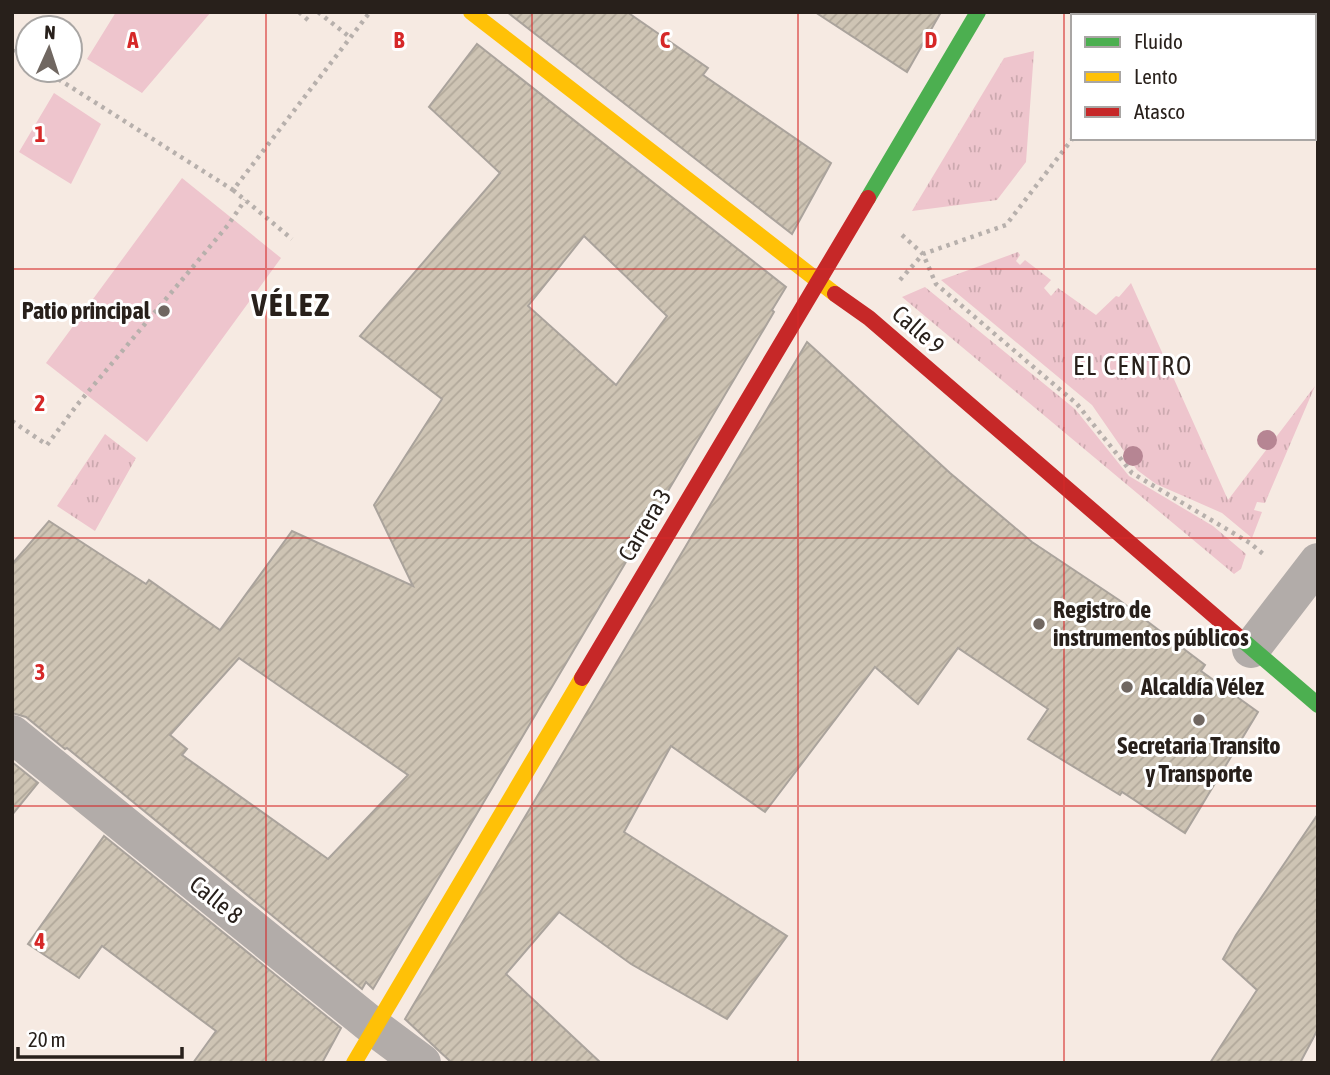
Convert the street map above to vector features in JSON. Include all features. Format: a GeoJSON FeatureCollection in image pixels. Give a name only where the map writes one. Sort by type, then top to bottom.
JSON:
{"type":"FeatureCollection","features":[{"type":"Feature","properties":{"kind":"street","name":"Calle 9"},"geometry":{"type":"LineString","coordinates":[[471,12],[880,327],[1318,705]]}},
{"type":"Feature","properties":{"kind":"street","name":"Carrera 3"},"geometry":{"type":"LineString","coordinates":[[354,1063],[978,12]]}},
{"type":"Feature","properties":{"kind":"street"},"geometry":{"type":"LineString","coordinates":[[1251,649],[1310,573]]}},
{"type":"Feature","properties":{"kind":"street","name":"Calle 8"},"geometry":{"type":"LineString","coordinates":[[12,734],[375,1028],[422,1063]]}},
{"type":"Feature","properties":{"kind":"path"},"geometry":{"type":"LineString","coordinates":[[299,12],[309,21]]}},
{"type":"Feature","properties":{"kind":"path"},"geometry":{"type":"LineString","coordinates":[[318,12],[351,38]]}},
{"type":"Feature","properties":{"kind":"path"},"geometry":{"type":"LineString","coordinates":[[233,190],[370,12]]}},
{"type":"Feature","properties":{"kind":"path"},"geometry":{"type":"LineString","coordinates":[[66,84],[233,190],[292,239]]}},
{"type":"Feature","properties":{"kind":"path"},"geometry":{"type":"LineString","coordinates":[[898,282],[923,254],[1006,225],[1071,140]]}},
{"type":"Feature","properties":{"kind":"path"},"geometry":{"type":"LineString","coordinates":[[12,421],[47,445],[77,405],[228,225],[245,200]]}},
{"type":"Feature","properties":{"kind":"path"},"geometry":{"type":"LineString","coordinates":[[899,233],[923,254],[936,284],[1077,404],[1132,473],[1250,544],[1310,573]]}},
{"type":"Feature","properties":{"kind":"green space"},"geometry":{"type":"Polygon","coordinates":[[[116,12],[211,12],[142,93],[87,59],[116,12]]]}},
{"type":"Feature","properties":{"kind":"green space"},"geometry":{"type":"Polygon","coordinates":[[[1034,51],[1026,162],[997,200],[912,211],[1004,58],[1034,51]]]}},
{"type":"Feature","properties":{"kind":"green space"},"geometry":{"type":"Polygon","coordinates":[[[54,93],[101,124],[71,184],[19,152],[54,93]]]}},
{"type":"Feature","properties":{"kind":"green space","name":"Patio principal"},"geometry":{"type":"Polygon","coordinates":[[[182,178],[281,258],[147,442],[46,363],[182,178]]]}},
{"type":"Feature","properties":{"kind":"green space"},"geometry":{"type":"Polygon","coordinates":[[[1018,252],[1020,255],[1016,261],[1020,265],[1025,260],[1051,280],[1044,288],[1051,296],[1058,288],[1096,315],[1116,296],[1119,297],[1131,283],[1228,500],[1315,386],[1265,503],[1257,502],[1254,510],[1262,512],[1252,538],[1222,513],[1156,484],[1137,470],[1092,405],[941,280],[1018,252]]]}},
{"type":"Feature","properties":{"kind":"green space"},"geometry":{"type":"Polygon","coordinates":[[[925,287],[1075,409],[1129,476],[1213,526],[1246,554],[1241,569],[1234,574],[902,297],[925,287]]]}},
{"type":"Feature","properties":{"kind":"green space"},"geometry":{"type":"Polygon","coordinates":[[[105,434],[136,458],[95,531],[57,506],[105,434]]]}},
{"type":"Feature","properties":{"kind":"building"},"geometry":{"type":"Polygon","coordinates":[[[507,12],[627,12],[708,68],[703,75],[831,163],[792,234],[507,12]]]}},
{"type":"Feature","properties":{"kind":"building"},"geometry":{"type":"Polygon","coordinates":[[[815,12],[941,12],[907,72],[815,12]]]}},
{"type":"Feature","properties":{"kind":"building"},"geometry":{"type":"Polygon","coordinates":[[[477,44],[786,287],[772,310],[774,312],[373,989],[366,982],[362,989],[67,748],[26,717],[12,713],[12,564],[49,521],[146,584],[149,580],[220,630],[292,531],[413,586],[374,505],[442,399],[360,336],[500,173],[429,107],[477,44]],[[584,236],[528,306],[616,385],[667,316],[584,236]],[[239,658],[170,735],[187,749],[182,755],[328,859],[408,775],[239,658]]]}},
{"type":"Feature","properties":{"kind":"building"},"geometry":{"type":"Polygon","coordinates":[[[807,342],[950,473],[1032,542],[1119,600],[1205,665],[1201,671],[1258,712],[1185,833],[1122,792],[1120,795],[1028,739],[1048,709],[958,648],[918,704],[875,667],[765,812],[671,746],[624,832],[787,936],[727,1019],[631,964],[559,912],[506,974],[601,1063],[452,1063],[405,1019],[807,342]]]}},
{"type":"Feature","properties":{"kind":"building"},"geometry":{"type":"Polygon","coordinates":[[[12,762],[38,783],[12,815],[12,762]]]}},
{"type":"Feature","properties":{"kind":"building"},"geometry":{"type":"Polygon","coordinates":[[[1318,814],[1318,1029],[1300,1063],[1210,1063],[1257,990],[1223,959],[1236,935],[1318,814]]]}},
{"type":"Feature","properties":{"kind":"building"},"geometry":{"type":"Polygon","coordinates":[[[104,836],[341,1028],[322,1063],[193,1063],[216,1031],[102,946],[79,978],[28,944],[104,836]]]}},
{"type":"Feature","properties":{"kind":"traffic: fast"},"geometry":{"type":"LineString","coordinates":[[868,198],[978,12]]}},
{"type":"Feature","properties":{"kind":"traffic: fast"},"geometry":{"type":"LineString","coordinates":[[1240,638],[1318,705]]}},
{"type":"Feature","properties":{"kind":"traffic: slow"},"geometry":{"type":"LineString","coordinates":[[471,12],[835,294]]}},
{"type":"Feature","properties":{"kind":"traffic: slow"},"geometry":{"type":"LineString","coordinates":[[354,1063],[582,678]]}},
{"type":"Feature","properties":{"kind":"traffic: jam"},"geometry":{"type":"LineString","coordinates":[[582,678],[868,198]]}},
{"type":"Feature","properties":{"kind":"traffic: jam"},"geometry":{"type":"LineString","coordinates":[[835,294],[869,318],[1240,638]]}},
{"type":"Feature","properties":{"kind":"place","name":"Patio principal"},"geometry":{"type":"Point","coordinates":[164,311]}},
{"type":"Feature","properties":{"kind":"place","name":"Registro de instrumentos públicos"},"geometry":{"type":"Point","coordinates":[1039,624]}},
{"type":"Feature","properties":{"kind":"place","name":"Alcaldía Vélez"},"geometry":{"type":"Point","coordinates":[1127,687]}},
{"type":"Feature","properties":{"kind":"place","name":"Secretaria Transito y Transporte"},"geometry":{"type":"Point","coordinates":[1199,720]}},
{"type":"Feature","properties":{"kind":"district","name":"VÉLEZ"},"geometry":{"type":"Point","coordinates":[291,305]}},
{"type":"Feature","properties":{"kind":"district","name":"EL CENTRO"},"geometry":{"type":"Point","coordinates":[1133,366]}}]}
